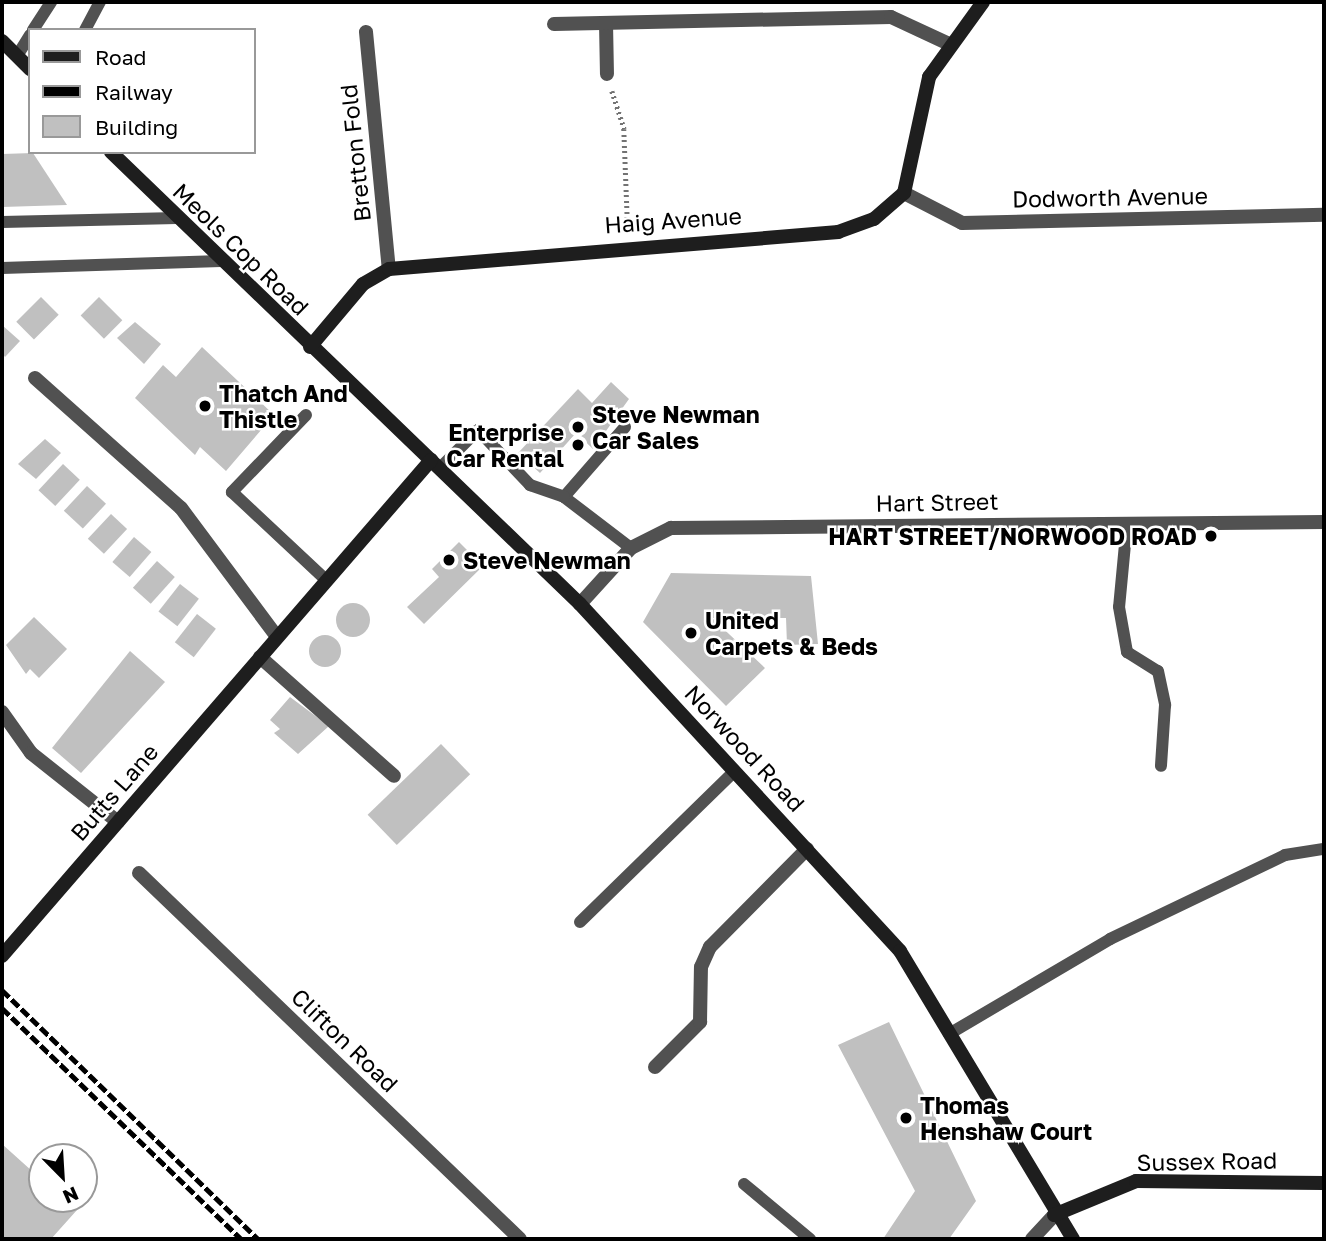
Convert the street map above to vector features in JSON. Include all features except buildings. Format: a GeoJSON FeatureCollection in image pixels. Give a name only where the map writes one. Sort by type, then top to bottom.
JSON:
{"type":"FeatureCollection","features":[{"type":"Feature","properties":{"kind":"street"},"geometry":{"type":"LineString","coordinates":[[904,193],[929,77],[947,43],[984,2]]}},
{"type":"Feature","properties":{"kind":"street"},"geometry":{"type":"LineString","coordinates":[[554,24],[891,17],[947,43]]}},
{"type":"Feature","properties":{"kind":"street"},"geometry":{"type":"LineString","coordinates":[[606,23],[607,74]]}},
{"type":"Feature","properties":{"kind":"street","name":"Bretton Fold"},"geometry":{"type":"LineString","coordinates":[[366,32],[389,269]]}},
{"type":"Feature","properties":{"kind":"street"},"geometry":{"type":"LineString","coordinates":[[2,41],[28,67]]}},
{"type":"Feature","properties":{"kind":"street","name":"Meols Cop Road"},"geometry":{"type":"LineString","coordinates":[[113,154],[310,347]]}},
{"type":"Feature","properties":{"kind":"street","name":"Haig Avenue"},"geometry":{"type":"LineString","coordinates":[[310,347],[363,285],[389,269],[629,246],[838,232],[874,219],[904,193]]}},
{"type":"Feature","properties":{"kind":"street","name":"Dodworth Avenue"},"geometry":{"type":"LineString","coordinates":[[904,193],[962,223],[1324,215]]}},
{"type":"Feature","properties":{"kind":"street","name":"Norwood Road"},"geometry":{"type":"LineString","coordinates":[[310,347],[436,464],[580,604],[900,951],[1054,1215],[1073,1239]]}},
{"type":"Feature","properties":{"kind":"street"},"geometry":{"type":"LineString","coordinates":[[35,378],[181,508],[277,636]]}},
{"type":"Feature","properties":{"kind":"street","name":"Butts Lane"},"geometry":{"type":"LineString","coordinates":[[2,956],[326,580],[436,464]]}},
{"type":"Feature","properties":{"kind":"street","name":"Hart Street"},"geometry":{"type":"LineString","coordinates":[[580,604],[631,548],[671,528],[1324,522]]}},
{"type":"Feature","properties":{"kind":"street"},"geometry":{"type":"LineString","coordinates":[[260,657],[394,776]]}},
{"type":"Feature","properties":{"kind":"street"},"geometry":{"type":"LineString","coordinates":[[2,712],[31,753],[118,822]]}},
{"type":"Feature","properties":{"kind":"street"},"geometry":{"type":"LineString","coordinates":[[655,1067],[700,1022],[701,967],[710,947],[807,849]]}},
{"type":"Feature","properties":{"kind":"street","name":"Clifton Road"},"geometry":{"type":"LineString","coordinates":[[139,873],[520,1239]]}},
{"type":"Feature","properties":{"kind":"street","name":"Sussex Road"},"geometry":{"type":"LineString","coordinates":[[1054,1215],[1136,1181],[1324,1183]]}},
{"type":"Feature","properties":{"kind":"street"},"geometry":{"type":"LineString","coordinates":[[1032,1239],[1054,1215]]}},
{"type":"Feature","properties":{"kind":"lane"},"geometry":{"type":"LineString","coordinates":[[34,28],[51,2]]}},
{"type":"Feature","properties":{"kind":"lane"},"geometry":{"type":"LineString","coordinates":[[86,28],[100,2]]}},
{"type":"Feature","properties":{"kind":"lane"},"geometry":{"type":"LineString","coordinates":[[17,56],[28,38]]}},
{"type":"Feature","properties":{"kind":"lane"},"geometry":{"type":"LineString","coordinates":[[2,222],[177,218]]}},
{"type":"Feature","properties":{"kind":"lane"},"geometry":{"type":"LineString","coordinates":[[2,268],[221,261]]}},
{"type":"Feature","properties":{"kind":"lane"},"geometry":{"type":"LineString","coordinates":[[306,415],[232,492],[326,580]]}},
{"type":"Feature","properties":{"kind":"lane"},"geometry":{"type":"LineString","coordinates":[[564,497],[625,427]]}},
{"type":"Feature","properties":{"kind":"lane"},"geometry":{"type":"LineString","coordinates":[[436,464],[478,429],[530,485],[564,497],[631,548]]}},
{"type":"Feature","properties":{"kind":"lane"},"geometry":{"type":"LineString","coordinates":[[1127,523],[1119,607],[1127,652],[1158,671],[1165,705],[1161,766]]}},
{"type":"Feature","properties":{"kind":"lane"},"geometry":{"type":"LineString","coordinates":[[580,922],[735,771]]}},
{"type":"Feature","properties":{"kind":"lane"},"geometry":{"type":"LineString","coordinates":[[949,1034],[1110,939],[1285,855],[1324,849]]}},
{"type":"Feature","properties":{"kind":"lane"},"geometry":{"type":"LineString","coordinates":[[744,1184],[810,1239]]}},
{"type":"Feature","properties":{"kind":"path"},"geometry":{"type":"LineString","coordinates":[[607,74],[624,129],[629,246]]}},
{"type":"Feature","properties":{"kind":"railway"},"geometry":{"type":"LineString","coordinates":[[2,990],[258,1239]]}},
{"type":"Feature","properties":{"kind":"railway"},"geometry":{"type":"LineString","coordinates":[[2,1008],[241,1239]]}},
{"type":"Feature","properties":{"kind":"place","name":"Thatch And Thistle"},"geometry":{"type":"Point","coordinates":[205,406]}},
{"type":"Feature","properties":{"kind":"place","name":"Steve Newman Car Sales"},"geometry":{"type":"Point","coordinates":[578,427]}},
{"type":"Feature","properties":{"kind":"place","name":"Enterprise Car Rental"},"geometry":{"type":"Point","coordinates":[578,445]}},
{"type":"Feature","properties":{"kind":"place","name":"HART STREET/NORWOOD ROAD"},"geometry":{"type":"Point","coordinates":[1211,536]}},
{"type":"Feature","properties":{"kind":"place","name":"Steve Newman"},"geometry":{"type":"Point","coordinates":[449,560]}},
{"type":"Feature","properties":{"kind":"place","name":"United Carpets & Beds"},"geometry":{"type":"Point","coordinates":[691,633]}},
{"type":"Feature","properties":{"kind":"place","name":"Thomas Henshaw Court"},"geometry":{"type":"Point","coordinates":[906,1118]}}]}
